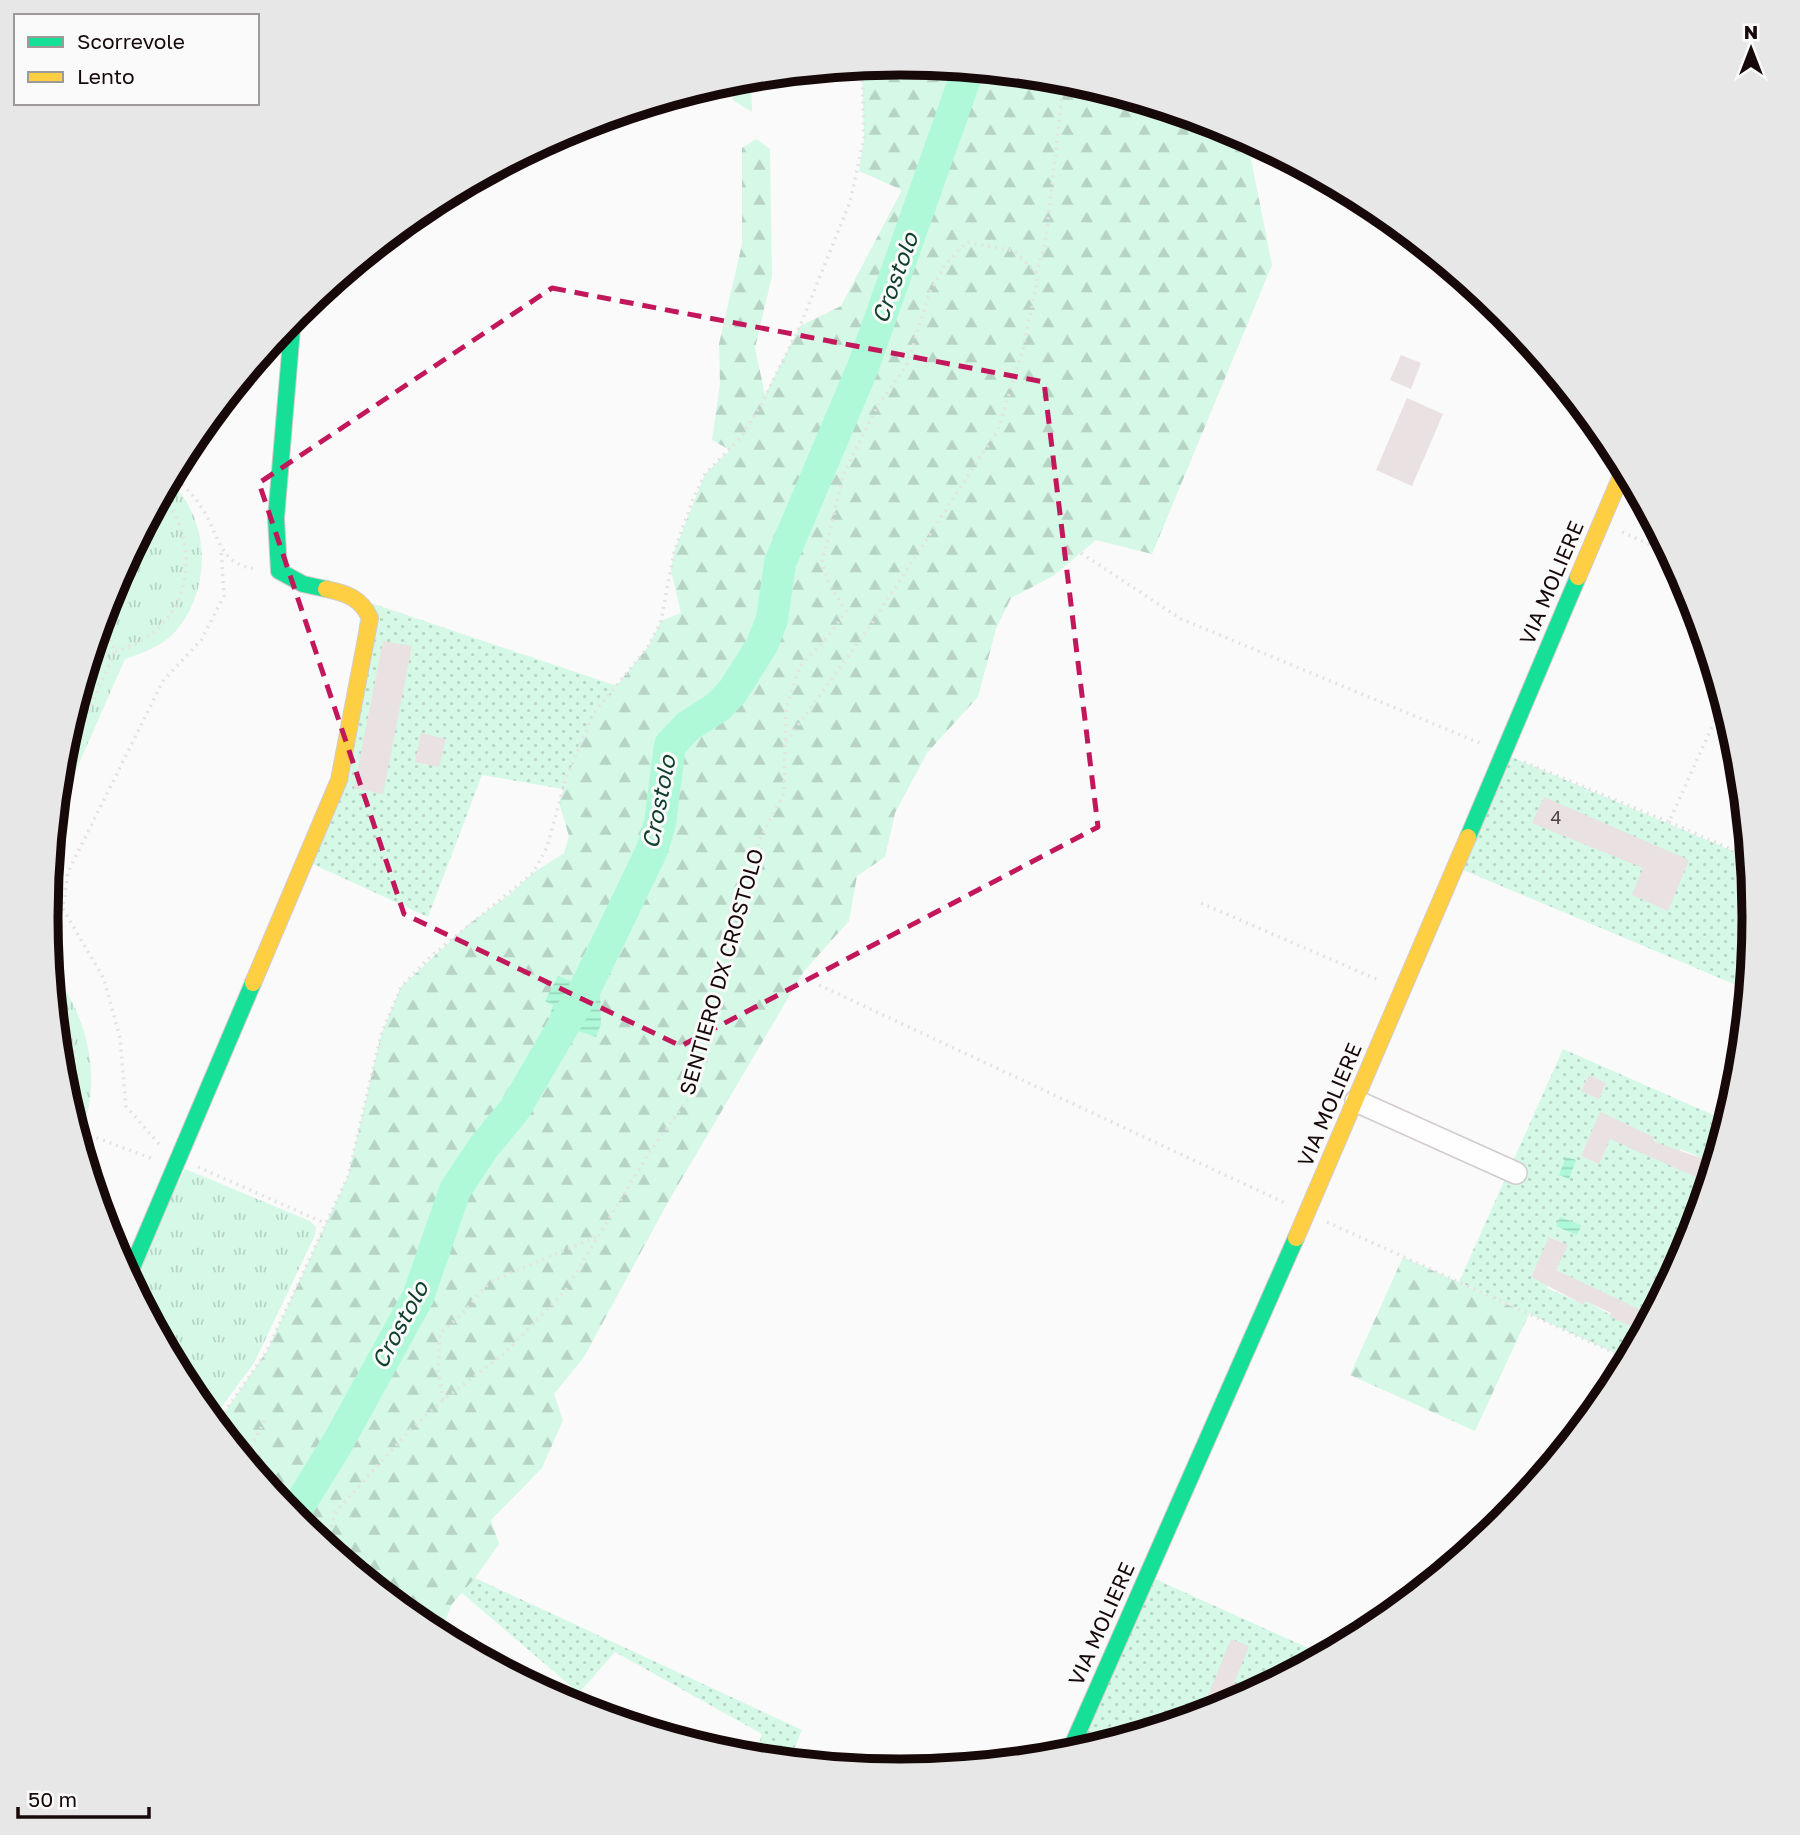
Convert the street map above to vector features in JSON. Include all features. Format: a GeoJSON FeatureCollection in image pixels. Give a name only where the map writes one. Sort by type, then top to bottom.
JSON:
{"type":"FeatureCollection","features":[{"type":"Feature","properties":{"kind":"street"},"geometry":{"type":"LineString","coordinates":[[133,1264],[339,780],[370,618],[362,600],[353,595],[295,583],[279,571],[276,518],[291,336]]}},
{"type":"Feature","properties":{"kind":"street","name":"VIA MOLIERE"},"geometry":{"type":"LineString","coordinates":[[1074,1742],[1356,1101],[1619,480]]}},
{"type":"Feature","properties":{"kind":"street"},"geometry":{"type":"LineString","coordinates":[[1356,1101],[1516,1173]]}},
{"type":"Feature","properties":{"kind":"path"},"geometry":{"type":"LineString","coordinates":[[222,1416],[267,1351],[348,1176],[381,1035],[401,987],[429,958],[509,895],[541,860],[566,778],[594,713],[648,647],[661,621],[674,552],[701,482],[714,463],[741,437],[762,403],[800,326],[850,202],[859,171],[864,138],[862,76]]}},
{"type":"Feature","properties":{"kind":"path"},"geometry":{"type":"LineString","coordinates":[[785,744],[870,626],[998,430],[1023,349],[1037,283],[1036,272],[1045,246],[1063,91]]}},
{"type":"Feature","properties":{"kind":"path","name":"SENTIERO DX CROSTOLO"},"geometry":{"type":"LineString","coordinates":[[443,1400],[504,1354],[565,1291],[651,1150],[688,1099],[725,973],[736,911],[760,839],[784,793],[786,709],[800,666],[828,636],[846,611],[830,586],[822,563],[844,473],[877,407],[907,365],[930,291],[946,264],[967,242],[1014,251],[1036,272]]}},
{"type":"Feature","properties":{"kind":"path"},"geometry":{"type":"LineString","coordinates":[[176,1164],[126,1106],[120,1038],[104,979],[64,909],[68,872],[163,681],[201,640],[224,596],[220,549],[199,503],[179,483]]}},
{"type":"Feature","properties":{"kind":"path"},"geometry":{"type":"LineString","coordinates":[[115,651],[148,639],[178,600],[187,578],[183,537],[167,503]]}},
{"type":"Feature","properties":{"kind":"path"},"geometry":{"type":"LineString","coordinates":[[1601,523],[1656,547]]}},
{"type":"Feature","properties":{"kind":"path"},"geometry":{"type":"LineString","coordinates":[[220,549],[247,568],[279,571]]}},
{"type":"Feature","properties":{"kind":"path"},"geometry":{"type":"LineString","coordinates":[[1081,553],[1181,619],[1739,854]]}},
{"type":"Feature","properties":{"kind":"path"},"geometry":{"type":"LineString","coordinates":[[78,735],[115,651],[108,631]]}},
{"type":"Feature","properties":{"kind":"path"},"geometry":{"type":"LineString","coordinates":[[1669,822],[1717,715]]}},
{"type":"Feature","properties":{"kind":"path"},"geometry":{"type":"LineString","coordinates":[[1200,903],[1402,991]]}},
{"type":"Feature","properties":{"kind":"path"},"geometry":{"type":"LineString","coordinates":[[819,985],[1306,1213],[1619,1355]]}},
{"type":"Feature","properties":{"kind":"path"},"geometry":{"type":"LineString","coordinates":[[64,1016],[75,1063],[74,1082]]}},
{"type":"Feature","properties":{"kind":"path"},"geometry":{"type":"LineString","coordinates":[[88,1141],[92,1136],[164,1164],[191,1164],[327,1224]]}},
{"type":"Feature","properties":{"kind":"path"},"geometry":{"type":"LineString","coordinates":[[329,1537],[335,1513],[408,1432],[443,1400],[438,1368],[440,1334],[490,1282],[601,1235]]}},
{"type":"Feature","properties":{"kind":"path"},"geometry":{"type":"LineString","coordinates":[[250,1452],[265,1419]]}},
{"type":"Feature","properties":{"kind":"highlighted area"},"geometry":{"type":"Polygon","coordinates":[[[552,288],[1044,382],[1098,827],[681,1046],[404,914],[259,483],[552,288]]]}},
{"type":"Feature","properties":{"kind":"green space"},"geometry":{"type":"Polygon","coordinates":[[[862,76],[955,77],[1010,82],[1064,91],[1171,120],[1249,151],[1272,265],[1152,554],[1096,540],[1053,576],[1011,598],[996,629],[978,697],[927,753],[895,813],[885,857],[857,876],[849,921],[804,971],[668,1202],[584,1357],[554,1394],[563,1420],[542,1468],[491,1520],[499,1544],[452,1604],[443,1625],[387,1586],[304,1513],[267,1473],[222,1416],[267,1351],[348,1176],[381,1035],[401,987],[469,924],[509,895],[533,873],[564,853],[569,836],[559,803],[580,741],[594,713],[648,647],[661,621],[681,613],[671,570],[674,552],[705,474],[730,450],[712,440],[720,384],[719,344],[742,244],[742,148],[756,139],[770,149],[772,276],[755,348],[765,395],[800,326],[841,306],[902,190],[859,171],[864,138],[862,76]]]}},
{"type":"Feature","properties":{"kind":"green space"},"geometry":{"type":"Polygon","coordinates":[[[751,88],[752,112],[734,101],[731,92],[751,88]]]}},
{"type":"Feature","properties":{"kind":"green space"},"geometry":{"type":"Polygon","coordinates":[[[176,488],[193,515],[199,535],[202,556],[195,598],[186,617],[168,639],[125,659],[68,788],[86,700],[102,647],[145,545],[176,488]]]}},
{"type":"Feature","properties":{"kind":"green space"},"geometry":{"type":"Polygon","coordinates":[[[362,600],[617,686],[594,714],[563,789],[482,775],[428,917],[304,860],[339,780],[362,600]]]}},
{"type":"Feature","properties":{"kind":"green space"},"geometry":{"type":"Polygon","coordinates":[[[1502,753],[1739,854],[1742,918],[1740,976],[1736,985],[1454,866],[1502,753]]]}},
{"type":"Feature","properties":{"kind":"green space"},"geometry":{"type":"Polygon","coordinates":[[[61,983],[75,1007],[88,1051],[91,1073],[84,1124],[65,1027],[61,983]]]}},
{"type":"Feature","properties":{"kind":"green space"},"geometry":{"type":"Polygon","coordinates":[[[1563,1049],[1718,1117],[1698,1188],[1678,1240],[1655,1290],[1619,1355],[1459,1282],[1563,1049]],[[1589,1075],[1581,1090],[1599,1099],[1606,1083],[1589,1075]],[[1599,1116],[1581,1156],[1599,1164],[1610,1138],[1696,1176],[1704,1159],[1681,1149],[1679,1152],[1653,1141],[1654,1137],[1599,1116]],[[1550,1237],[1531,1276],[1548,1284],[1547,1288],[1583,1304],[1585,1301],[1633,1327],[1640,1310],[1556,1270],[1567,1245],[1550,1237]]]}},
{"type":"Feature","properties":{"kind":"green space"},"geometry":{"type":"Polygon","coordinates":[[[185,1169],[310,1221],[316,1227],[315,1235],[254,1363],[219,1411],[171,1339],[136,1270],[185,1169]]]}},
{"type":"Feature","properties":{"kind":"green space"},"geometry":{"type":"Polygon","coordinates":[[[1403,1257],[1529,1314],[1475,1431],[1350,1375],[1403,1257]]]}},
{"type":"Feature","properties":{"kind":"green space"},"geometry":{"type":"Polygon","coordinates":[[[1146,1575],[1314,1651],[1222,1696],[1171,1715],[1074,1742],[1146,1575]]]}},
{"type":"Feature","properties":{"kind":"green space"},"geometry":{"type":"Polygon","coordinates":[[[475,1578],[802,1730],[792,1753],[757,1748],[762,1734],[615,1652],[579,1693],[462,1593],[475,1578]]]}},
{"type":"Feature","properties":{"kind":"shaded area"},"geometry":{"type":"Polygon","coordinates":[[[558,976],[600,992],[601,1024],[596,1037],[575,1030],[555,1040],[548,1023],[553,1005],[545,1001],[558,976]]]}},
{"type":"Feature","properties":{"kind":"shaded area"},"geometry":{"type":"Polygon","coordinates":[[[1566,1157],[1576,1160],[1569,1179],[1559,1175],[1566,1157]]]}},
{"type":"Feature","properties":{"kind":"shaded area"},"geometry":{"type":"Polygon","coordinates":[[[1560,1217],[1581,1225],[1577,1235],[1556,1226],[1560,1217]]]}},
{"type":"Feature","properties":{"kind":"building"},"geometry":{"type":"Polygon","coordinates":[[[1401,355],[1421,363],[1411,389],[1390,380],[1401,355]]]}},
{"type":"Feature","properties":{"kind":"building"},"geometry":{"type":"Polygon","coordinates":[[[1407,398],[1443,414],[1412,486],[1376,470],[1407,398]]]}},
{"type":"Feature","properties":{"kind":"building"},"geometry":{"type":"Polygon","coordinates":[[[383,641],[412,646],[383,794],[354,788],[383,641]]]}},
{"type":"Feature","properties":{"kind":"building"},"geometry":{"type":"Polygon","coordinates":[[[421,733],[446,739],[439,767],[415,762],[421,733]]]}},
{"type":"Feature","properties":{"kind":"building"},"geometry":{"type":"Polygon","coordinates":[[[1544,797],[1689,860],[1668,911],[1632,895],[1643,868],[1532,823],[1544,797]]]}},
{"type":"Feature","properties":{"kind":"building"},"geometry":{"type":"Polygon","coordinates":[[[1589,1075],[1606,1083],[1599,1099],[1581,1091],[1589,1075]]]}},
{"type":"Feature","properties":{"kind":"building"},"geometry":{"type":"Polygon","coordinates":[[[1600,1112],[1654,1137],[1653,1141],[1704,1159],[1696,1177],[1610,1139],[1599,1164],[1581,1156],[1600,1112]]]}},
{"type":"Feature","properties":{"kind":"building"},"geometry":{"type":"Polygon","coordinates":[[[1549,1237],[1568,1245],[1556,1270],[1641,1310],[1633,1327],[1609,1316],[1611,1313],[1585,1301],[1584,1305],[1531,1277],[1549,1237]]]}},
{"type":"Feature","properties":{"kind":"building"},"geometry":{"type":"Polygon","coordinates":[[[1231,1639],[1249,1646],[1234,1683],[1243,1687],[1206,1702],[1231,1639]]]}},
{"type":"Feature","properties":{"kind":"waterway","name":"Crostolo"},"geometry":{"type":"LineString","coordinates":[[298,1507],[337,1444],[418,1297],[455,1190],[483,1148],[515,1109],[586,987],[652,850],[660,823],[670,745],[688,726],[718,707],[733,691],[762,645],[772,619],[780,563],[863,367],[965,78]]}},
{"type":"Feature","properties":{"kind":"traffic: fast"},"geometry":{"type":"LineString","coordinates":[[291,336],[276,518],[279,571],[303,584],[326,589]]}},
{"type":"Feature","properties":{"kind":"traffic: fast"},"geometry":{"type":"LineString","coordinates":[[1468,837],[1578,577]]}},
{"type":"Feature","properties":{"kind":"traffic: fast"},"geometry":{"type":"LineString","coordinates":[[133,1265],[253,983]]}},
{"type":"Feature","properties":{"kind":"traffic: fast"},"geometry":{"type":"LineString","coordinates":[[1074,1742],[1296,1238]]}},
{"type":"Feature","properties":{"kind":"traffic: slow"},"geometry":{"type":"LineString","coordinates":[[1578,577],[1619,480]]}},
{"type":"Feature","properties":{"kind":"traffic: slow"},"geometry":{"type":"LineString","coordinates":[[253,983],[339,780],[370,618],[352,597],[326,589]]}},
{"type":"Feature","properties":{"kind":"traffic: slow"},"geometry":{"type":"LineString","coordinates":[[1296,1238],[1468,837]]}}]}
